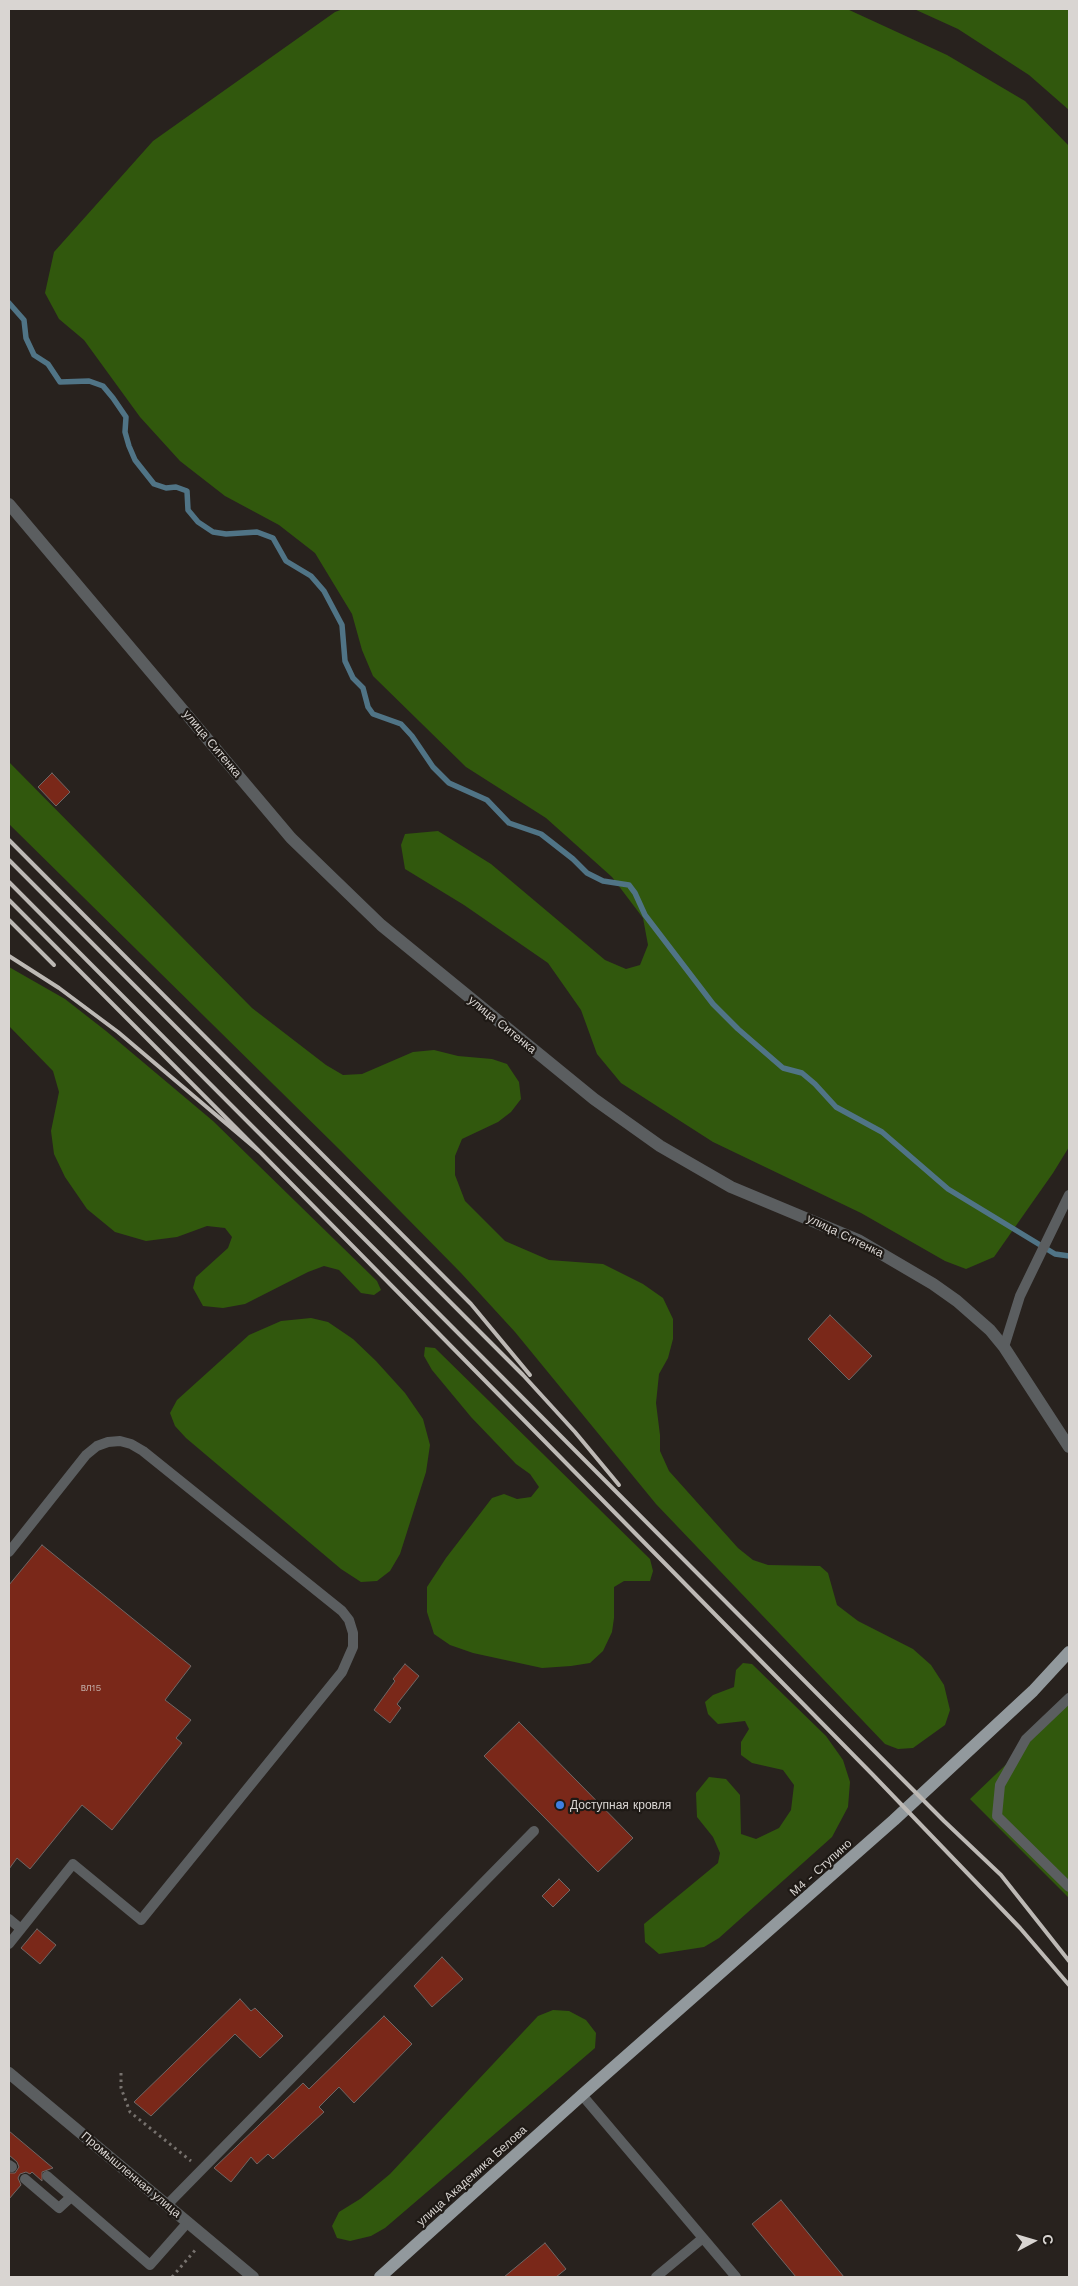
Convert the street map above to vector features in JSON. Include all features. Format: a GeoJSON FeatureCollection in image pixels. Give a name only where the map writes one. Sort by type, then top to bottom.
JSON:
{"type":"FeatureCollection","features":[{"type":"Feature","properties":{"kind":"main road","name":"М4 - Ступино"},"geometry":{"type":"LineString","coordinates":[[582,2095],[908,1808],[1033,1690],[1069,1652]]}},
{"type":"Feature","properties":{"kind":"main road","name":"улица Академика Белова"},"geometry":{"type":"LineString","coordinates":[[380,2277],[582,2095]]}},
{"type":"Feature","properties":{"kind":"street","name":"улица Ситенка"},"geometry":{"type":"LineString","coordinates":[[9,504],[291,838],[381,926],[594,1099],[660,1146],[731,1187],[837,1230],[886,1256],[933,1284],[957,1301],[990,1330],[1004,1347],[1069,1446]]}},
{"type":"Feature","properties":{"kind":"street","name":"Промышленная улица"},"geometry":{"type":"LineString","coordinates":[[9,2073],[252,2277]]}},
{"type":"Feature","properties":{"kind":"lane"},"geometry":{"type":"LineString","coordinates":[[1004,1347],[1020,1296],[1069,1195]]}},
{"type":"Feature","properties":{"kind":"lane"},"geometry":{"type":"LineString","coordinates":[[9,1552],[86,1455],[97,1446],[108,1442],[120,1441],[143,1450],[342,1611],[349,1620],[353,1633],[353,1647],[342,1672],[141,1920],[73,1864],[9,1944]]}},
{"type":"Feature","properties":{"kind":"lane"},"geometry":{"type":"LineString","coordinates":[[1069,1698],[1026,1739],[1000,1785],[997,1816],[1069,1887]]}},
{"type":"Feature","properties":{"kind":"lane"},"geometry":{"type":"LineString","coordinates":[[168,2205],[534,1831]]}},
{"type":"Feature","properties":{"kind":"lane"},"geometry":{"type":"LineString","coordinates":[[9,1919],[21,1929]]}},
{"type":"Feature","properties":{"kind":"lane"},"geometry":{"type":"LineString","coordinates":[[582,2095],[736,2277]]}},
{"type":"Feature","properties":{"kind":"lane"},"geometry":{"type":"LineString","coordinates":[[47,2176],[150,2265],[188,2222]]}},
{"type":"Feature","properties":{"kind":"lane"},"geometry":{"type":"LineString","coordinates":[[25,2179],[59,2208],[71,2197]]}},
{"type":"Feature","properties":{"kind":"lane"},"geometry":{"type":"LineString","coordinates":[[656,2277],[702,2238]]}},
{"type":"Feature","properties":{"kind":"path"},"geometry":{"type":"LineString","coordinates":[[121,2073],[121,2088],[130,2112],[202,2169]]}},
{"type":"Feature","properties":{"kind":"path"},"geometry":{"type":"LineString","coordinates":[[172,2277],[198,2248]]}},
{"type":"Feature","properties":{"kind":"green space"},"geometry":{"type":"Polygon","coordinates":[[[343,9],[847,9],[947,55],[1025,101],[1069,146],[1069,1147],[994,1257],[966,1269],[945,1261],[861,1213],[713,1142],[621,1083],[597,1054],[581,1010],[548,963],[464,905],[405,869],[401,845],[405,834],[438,831],[491,864],[605,960],[626,969],[640,965],[648,945],[643,918],[612,877],[546,818],[466,767],[373,676],[362,650],[352,614],[315,553],[279,525],[225,496],[180,461],[140,417],[84,340],[59,319],[45,293],[54,252],[153,141],[335,12],[343,9]]]}},
{"type":"Feature","properties":{"kind":"green space"},"geometry":{"type":"Polygon","coordinates":[[[914,9],[1069,9],[1069,110],[1029,75],[958,29],[914,9]]]}},
{"type":"Feature","properties":{"kind":"green space"},"geometry":{"type":"Polygon","coordinates":[[[9,762],[252,1008],[326,1065],[343,1075],[362,1074],[413,1052],[434,1050],[458,1056],[492,1059],[507,1064],[519,1082],[521,1099],[511,1112],[498,1122],[462,1139],[455,1156],[455,1175],[465,1201],[505,1241],[549,1260],[603,1264],[643,1284],[663,1298],[673,1319],[673,1339],[668,1358],[659,1374],[656,1403],[660,1451],[669,1471],[738,1548],[753,1560],[768,1565],[820,1566],[828,1573],[837,1605],[858,1621],[913,1649],[931,1665],[944,1685],[950,1710],[945,1725],[913,1748],[898,1749],[885,1744],[656,1504],[515,1332],[461,1273],[341,1151],[9,824],[9,762]]]}},
{"type":"Feature","properties":{"kind":"green space"},"geometry":{"type":"Polygon","coordinates":[[[9,967],[65,999],[213,1121],[377,1281],[381,1290],[374,1295],[361,1293],[339,1270],[324,1266],[308,1272],[245,1304],[223,1308],[203,1306],[193,1288],[196,1277],[228,1248],[232,1237],[225,1228],[207,1226],[177,1237],[146,1241],[115,1232],[87,1209],[65,1177],[54,1154],[51,1131],[59,1092],[53,1071],[9,1026],[9,967]]]}},
{"type":"Feature","properties":{"kind":"green space"},"geometry":{"type":"Polygon","coordinates":[[[311,1318],[328,1322],[353,1339],[376,1361],[405,1393],[423,1419],[430,1445],[426,1472],[400,1554],[390,1571],[377,1581],[361,1582],[341,1569],[186,1438],[175,1426],[170,1413],[177,1400],[249,1335],[281,1321],[311,1318]]]}},
{"type":"Feature","properties":{"kind":"green space"},"geometry":{"type":"Polygon","coordinates":[[[425,1347],[435,1348],[650,1559],[653,1571],[650,1581],[624,1581],[614,1587],[612,1632],[603,1651],[590,1663],[542,1668],[473,1653],[450,1645],[434,1634],[427,1612],[427,1587],[446,1558],[492,1498],[504,1494],[517,1499],[531,1497],[539,1487],[530,1474],[516,1464],[471,1417],[432,1370],[424,1356],[425,1347]]]}},
{"type":"Feature","properties":{"kind":"green space"},"geometry":{"type":"Polygon","coordinates":[[[743,1663],[752,1664],[826,1736],[843,1760],[850,1782],[848,1807],[832,1837],[719,1938],[704,1947],[659,1954],[645,1942],[644,1924],[718,1863],[720,1853],[713,1837],[697,1817],[696,1793],[709,1777],[726,1779],[740,1795],[741,1834],[756,1839],[779,1828],[791,1810],[794,1785],[783,1770],[752,1763],[741,1755],[741,1742],[749,1729],[745,1721],[718,1724],[708,1714],[705,1702],[713,1695],[734,1687],[736,1670],[743,1663]]]}},
{"type":"Feature","properties":{"kind":"green space"},"geometry":{"type":"Polygon","coordinates":[[[1069,1704],[1069,1898],[970,1799],[1069,1704]]]}},
{"type":"Feature","properties":{"kind":"green space"},"geometry":{"type":"Polygon","coordinates":[[[553,2010],[569,2011],[586,2020],[596,2033],[595,2048],[385,2228],[371,2236],[350,2241],[337,2238],[332,2226],[339,2212],[360,2199],[390,2174],[538,2016],[553,2010]]]}},
{"type":"Feature","properties":{"kind":"building"},"geometry":{"type":"Polygon","coordinates":[[[52,773],[70,792],[56,806],[38,787],[52,773]]]}},
{"type":"Feature","properties":{"kind":"building"},"geometry":{"type":"Polygon","coordinates":[[[830,1315],[872,1356],[849,1380],[808,1339],[830,1315]]]}},
{"type":"Feature","properties":{"kind":"building"},"geometry":{"type":"Polygon","coordinates":[[[42,1545],[191,1666],[165,1700],[191,1720],[176,1738],[182,1743],[112,1830],[82,1805],[30,1869],[17,1858],[9,1869],[9,1585],[42,1545]]]}},
{"type":"Feature","properties":{"kind":"building"},"geometry":{"type":"Polygon","coordinates":[[[405,1664],[419,1676],[397,1704],[401,1708],[390,1723],[374,1710],[395,1681],[393,1679],[405,1664]]]}},
{"type":"Feature","properties":{"kind":"building"},"geometry":{"type":"Polygon","coordinates":[[[519,1722],[633,1838],[598,1872],[484,1756],[519,1722]]]}},
{"type":"Feature","properties":{"kind":"building"},"geometry":{"type":"Polygon","coordinates":[[[559,1879],[570,1890],[553,1907],[542,1896],[559,1879]]]}},
{"type":"Feature","properties":{"kind":"building"},"geometry":{"type":"Polygon","coordinates":[[[37,1929],[56,1945],[40,1964],[21,1948],[37,1929]]]}},
{"type":"Feature","properties":{"kind":"building"},"geometry":{"type":"Polygon","coordinates":[[[442,1957],[463,1979],[432,2007],[414,1986],[442,1957]]]}},
{"type":"Feature","properties":{"kind":"building"},"geometry":{"type":"Polygon","coordinates":[[[240,1999],[251,2011],[255,2008],[283,2036],[260,2058],[235,2034],[151,2116],[134,2102],[240,1999]]]}},
{"type":"Feature","properties":{"kind":"building"},"geometry":{"type":"Polygon","coordinates":[[[384,2016],[412,2044],[354,2103],[339,2087],[319,2107],[324,2112],[273,2159],[268,2154],[257,2164],[251,2157],[231,2182],[214,2168],[303,2083],[309,2089],[384,2016]]]}},
{"type":"Feature","properties":{"kind":"building"},"geometry":{"type":"Polygon","coordinates":[[[9,2131],[53,2168],[42,2172],[42,2181],[32,2172],[30,2174],[26,2172],[20,2174],[18,2178],[21,2185],[9,2199],[9,2173],[15,2173],[19,2167],[17,2162],[9,2155],[9,2131]]]}},
{"type":"Feature","properties":{"kind":"building"},"geometry":{"type":"Polygon","coordinates":[[[781,2200],[844,2277],[796,2277],[752,2224],[781,2200]]]}},
{"type":"Feature","properties":{"kind":"building"},"geometry":{"type":"Polygon","coordinates":[[[545,2243],[566,2269],[556,2277],[504,2277],[545,2243]]]}},
{"type":"Feature","properties":{"kind":"waterway"},"geometry":{"type":"LineString","coordinates":[[9,303],[24,320],[26,338],[34,355],[48,364],[60,382],[89,381],[103,386],[113,398],[126,417],[125,432],[135,460],[154,484],[166,488],[176,487],[187,491],[188,510],[198,522],[213,532],[226,534],[257,532],[273,538],[286,561],[311,576],[324,591],[342,625],[345,661],[353,678],[363,688],[368,707],[373,714],[401,724],[412,736],[433,767],[449,783],[487,800],[509,823],[541,834],[573,859],[587,873],[603,881],[629,885],[635,893],[645,915],[713,1004],[738,1029],[783,1068],[802,1073],[836,1107],[882,1132],[948,1189],[1055,1254],[1069,1256]]}},
{"type":"Feature","properties":{"kind":"railway"},"geometry":{"type":"LineString","coordinates":[[9,840],[471,1304],[530,1375]]}},
{"type":"Feature","properties":{"kind":"railway"},"geometry":{"type":"LineString","coordinates":[[9,860],[523,1375],[575,1432],[619,1485]]}},
{"type":"Feature","properties":{"kind":"railway"},"geometry":{"type":"LineString","coordinates":[[9,882],[944,1821],[1001,1875],[1069,1961]]}},
{"type":"Feature","properties":{"kind":"railway"},"geometry":{"type":"LineString","coordinates":[[9,900],[261,1153],[118,1032],[59,988],[9,956]]}},
{"type":"Feature","properties":{"kind":"railway"},"geometry":{"type":"LineString","coordinates":[[9,920],[54,965]]}},
{"type":"Feature","properties":{"kind":"railway"},"geometry":{"type":"LineString","coordinates":[[261,1153],[873,1775],[1020,1928],[1069,1985]]}},
{"type":"Feature","properties":{"kind":"place","name":"Доступная кровля"},"geometry":{"type":"Point","coordinates":[560,1805]}}]}
